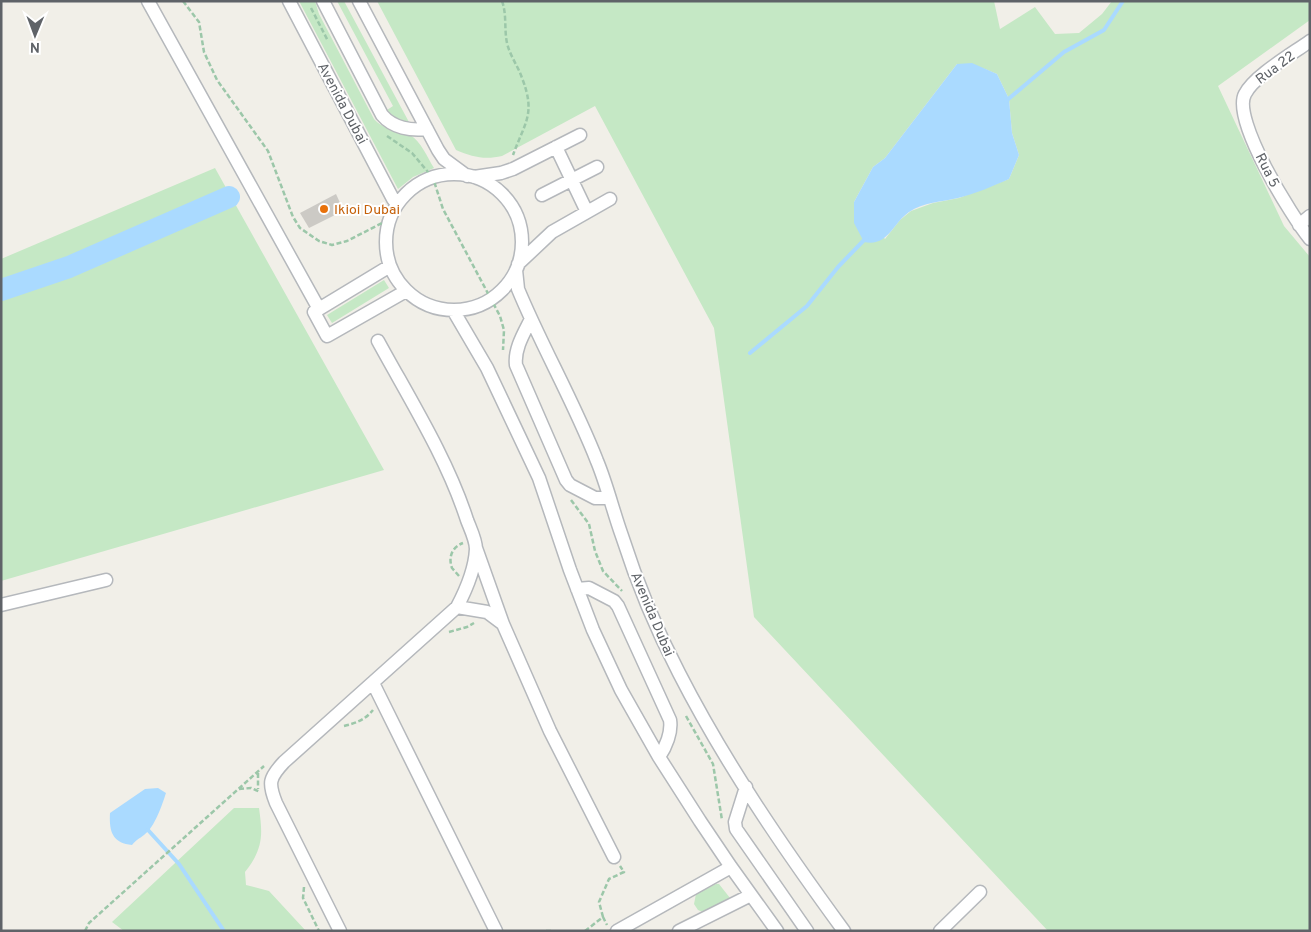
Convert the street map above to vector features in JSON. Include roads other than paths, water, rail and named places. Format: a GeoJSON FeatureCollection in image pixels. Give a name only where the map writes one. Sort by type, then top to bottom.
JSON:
{"type":"FeatureCollection","features":[{"type":"Feature","properties":{"kind":"street"},"geometry":{"type":"LineString","coordinates":[[148,1],[319,309]]}},
{"type":"Feature","properties":{"kind":"street","name":"Avenida Dubai"},"geometry":{"type":"LineString","coordinates":[[289,1],[397,204]]}},
{"type":"Feature","properties":{"kind":"street"},"geometry":{"type":"LineString","coordinates":[[323,1],[386,120],[412,131],[427,129]]}},
{"type":"Feature","properties":{"kind":"street","name":"Avenida Dubai"},"geometry":{"type":"LineString","coordinates":[[359,1],[444,159],[470,177]]}},
{"type":"Feature","properties":{"kind":"street","name":"Rua 22"},"geometry":{"type":"LineString","coordinates":[[1244,96],[1254,81],[1310,41]]}},
{"type":"Feature","properties":{"kind":"street","name":"Rua 5"},"geometry":{"type":"LineString","coordinates":[[1244,96],[1242,111],[1265,170],[1298,224],[1310,239]]}},
{"type":"Feature","properties":{"kind":"street"},"geometry":{"type":"LineString","coordinates":[[470,177],[501,174],[580,135]]}},
{"type":"Feature","properties":{"kind":"street"},"geometry":{"type":"LineString","coordinates":[[556,147],[587,212]]}},
{"type":"Feature","properties":{"kind":"street"},"geometry":{"type":"LineString","coordinates":[[542,195],[597,167]]}},
{"type":"Feature","properties":{"kind":"street","name":"Avenida Dubai"},"geometry":{"type":"LineString","coordinates":[[450,175],[470,177],[485,182],[500,192],[509,202],[520,226],[521,256],[506,286],[491,299],[473,307],[453,310],[436,308],[420,301],[396,279],[386,252],[386,235],[390,219],[397,204],[419,184],[433,178],[450,175]]}},
{"type":"Feature","properties":{"kind":"street"},"geometry":{"type":"LineString","coordinates":[[517,267],[552,232],[610,199]]}},
{"type":"Feature","properties":{"kind":"street"},"geometry":{"type":"LineString","coordinates":[[1298,224],[1310,216]]}},
{"type":"Feature","properties":{"kind":"street"},"geometry":{"type":"LineString","coordinates":[[390,266],[314,312],[327,336],[406,290]]}},
{"type":"Feature","properties":{"kind":"street","name":"Avenida Dubai"},"geometry":{"type":"LineString","coordinates":[[517,267],[518,289],[573,404],[598,463],[622,539],[650,612],[670,654],[705,722],[816,893],[844,931]]}},
{"type":"Feature","properties":{"kind":"street"},"geometry":{"type":"LineString","coordinates":[[453,310],[487,368],[539,478],[577,589],[593,630],[621,690],[659,757],[731,868],[777,931]]}},
{"type":"Feature","properties":{"kind":"street"},"geometry":{"type":"LineString","coordinates":[[531,319],[522,335],[515,358],[523,383],[566,480],[570,485],[595,498],[609,498]]}},
{"type":"Feature","properties":{"kind":"street"},"geometry":{"type":"LineString","coordinates":[[378,341],[448,470],[463,506],[503,624],[550,730],[614,857]]}},
{"type":"Feature","properties":{"kind":"street"},"geometry":{"type":"LineString","coordinates":[[340,931],[269,797],[270,780],[274,772],[457,607],[469,580],[475,543]]}},
{"type":"Feature","properties":{"kind":"street"},"geometry":{"type":"LineString","coordinates":[[1,605],[106,580]]}},
{"type":"Feature","properties":{"kind":"street"},"geometry":{"type":"LineString","coordinates":[[577,589],[589,588],[614,601],[618,606],[670,720],[669,735],[664,750],[659,757]]}},
{"type":"Feature","properties":{"kind":"street"},"geometry":{"type":"LineString","coordinates":[[457,607],[487,612],[503,624]]}},
{"type":"Feature","properties":{"kind":"street"},"geometry":{"type":"LineString","coordinates":[[373,683],[496,931]]}},
{"type":"Feature","properties":{"kind":"street"},"geometry":{"type":"LineString","coordinates":[[746,787],[735,822],[736,829],[807,931]]}},
{"type":"Feature","properties":{"kind":"street"},"geometry":{"type":"LineString","coordinates":[[617,931],[731,868]]}},
{"type":"Feature","properties":{"kind":"street"},"geometry":{"type":"LineString","coordinates":[[940,931],[980,892]]}},
{"type":"Feature","properties":{"kind":"street"},"geometry":{"type":"LineString","coordinates":[[679,931],[694,928],[751,895]]}},
{"type":"Feature","properties":{"kind":"water"},"geometry":{"type":"Polygon","coordinates":[[[972,63],[997,74],[1009,99],[1012,133],[1019,155],[1009,179],[984,190],[958,198],[926,204],[914,209],[903,217],[884,238],[872,243],[864,242],[854,223],[854,202],[873,167],[885,158],[957,64],[972,63]]]}},
{"type":"Feature","properties":{"kind":"water"},"geometry":{"type":"Polygon","coordinates":[[[158,788],[166,793],[152,827],[132,845],[125,844],[116,839],[111,831],[110,813],[145,789],[158,788]]]}},
{"type":"Feature","properties":{"kind":"waterway"},"geometry":{"type":"LineString","coordinates":[[1006,101],[1064,52],[1104,30],[1123,1]]}},
{"type":"Feature","properties":{"kind":"waterway"},"geometry":{"type":"LineString","coordinates":[[1,290],[69,267],[229,197]]}},
{"type":"Feature","properties":{"kind":"waterway"},"geometry":{"type":"LineString","coordinates":[[750,353],[807,306],[838,267],[867,237]]}},
{"type":"Feature","properties":{"kind":"waterway"},"geometry":{"type":"LineString","coordinates":[[148,830],[179,864],[224,931]]}},
{"type":"Feature","properties":{"kind":"place","name":"Ikioi Dubai"},"geometry":{"type":"Point","coordinates":[324,209]}}]}
